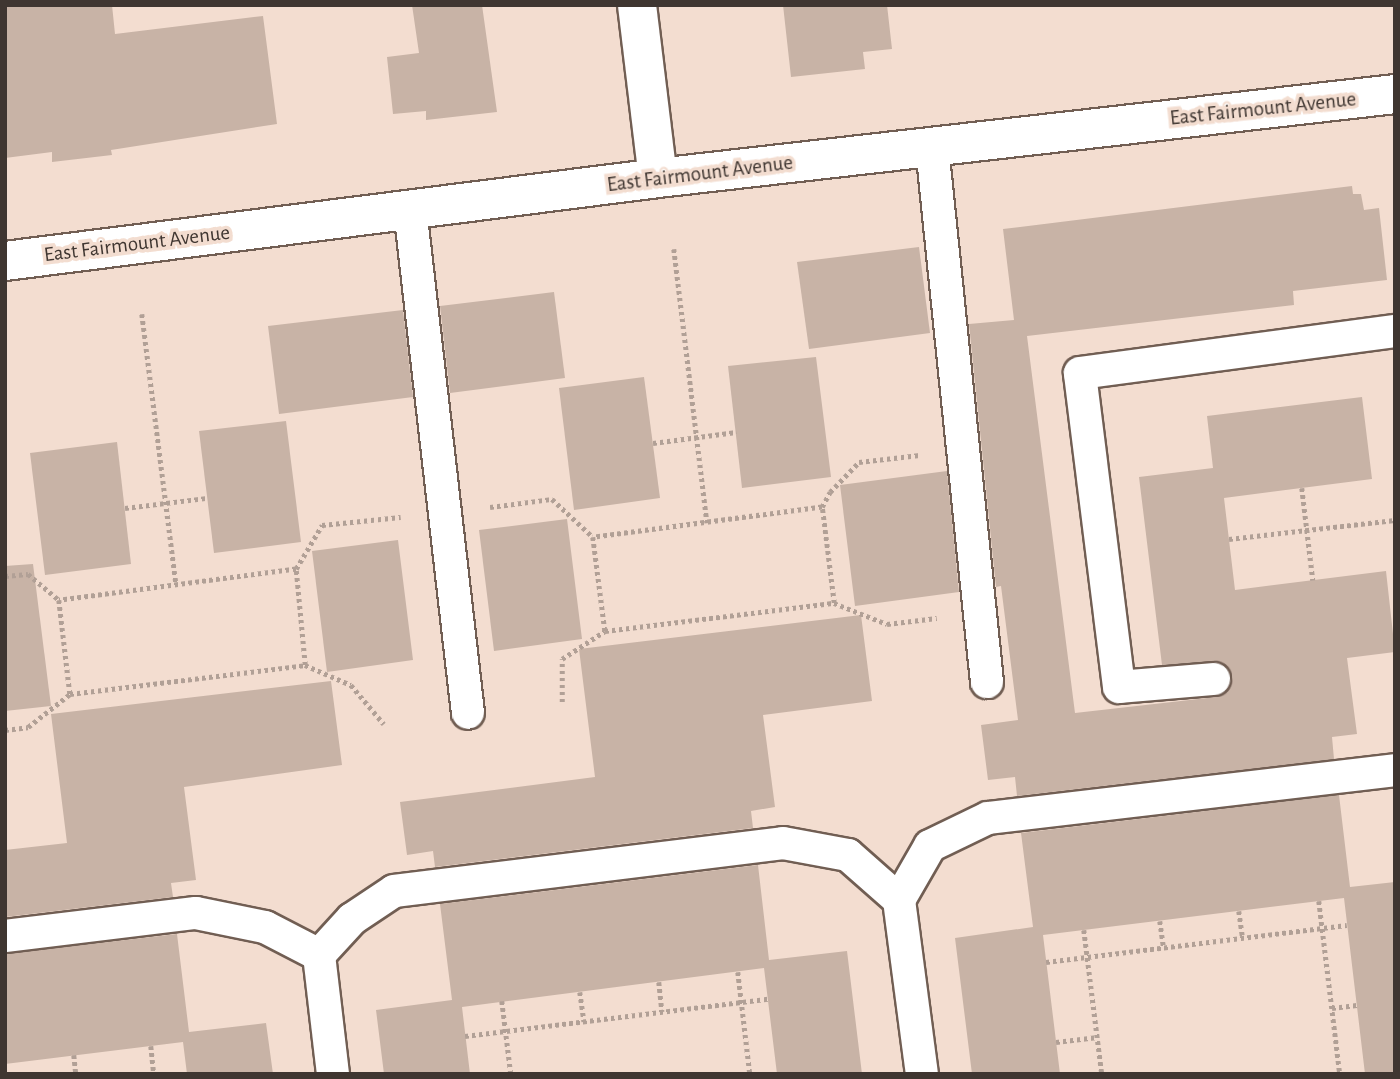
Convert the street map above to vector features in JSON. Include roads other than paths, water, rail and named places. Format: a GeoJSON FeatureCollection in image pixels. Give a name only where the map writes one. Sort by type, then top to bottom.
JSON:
{"type":"FeatureCollection","features":[{"type":"Feature","properties":{"kind":"street"},"geometry":{"type":"LineString","coordinates":[[636,5],[658,178]]}},
{"type":"Feature","properties":{"kind":"street","name":"East Fairmount Avenue"},"geometry":{"type":"LineString","coordinates":[[5,261],[658,178],[1395,94]]}},
{"type":"Feature","properties":{"kind":"lane"},"geometry":{"type":"LineString","coordinates":[[932,147],[987,682]]}},
{"type":"Feature","properties":{"kind":"lane"},"geometry":{"type":"LineString","coordinates":[[410,209],[468,713]]}},
{"type":"Feature","properties":{"kind":"lane"},"geometry":{"type":"LineString","coordinates":[[1214,679],[1119,687],[1080,373],[1395,331]]}},
{"type":"Feature","properties":{"kind":"lane"},"geometry":{"type":"LineString","coordinates":[[922,1074],[899,900],[930,846],[989,818],[1395,770]]}},
{"type":"Feature","properties":{"kind":"lane"},"geometry":{"type":"LineString","coordinates":[[332,1074],[319,955],[352,919],[394,891],[783,843],[848,855],[899,900]]}},
{"type":"Feature","properties":{"kind":"lane"},"geometry":{"type":"LineString","coordinates":[[5,936],[197,913],[265,927],[319,955]]}}]}
